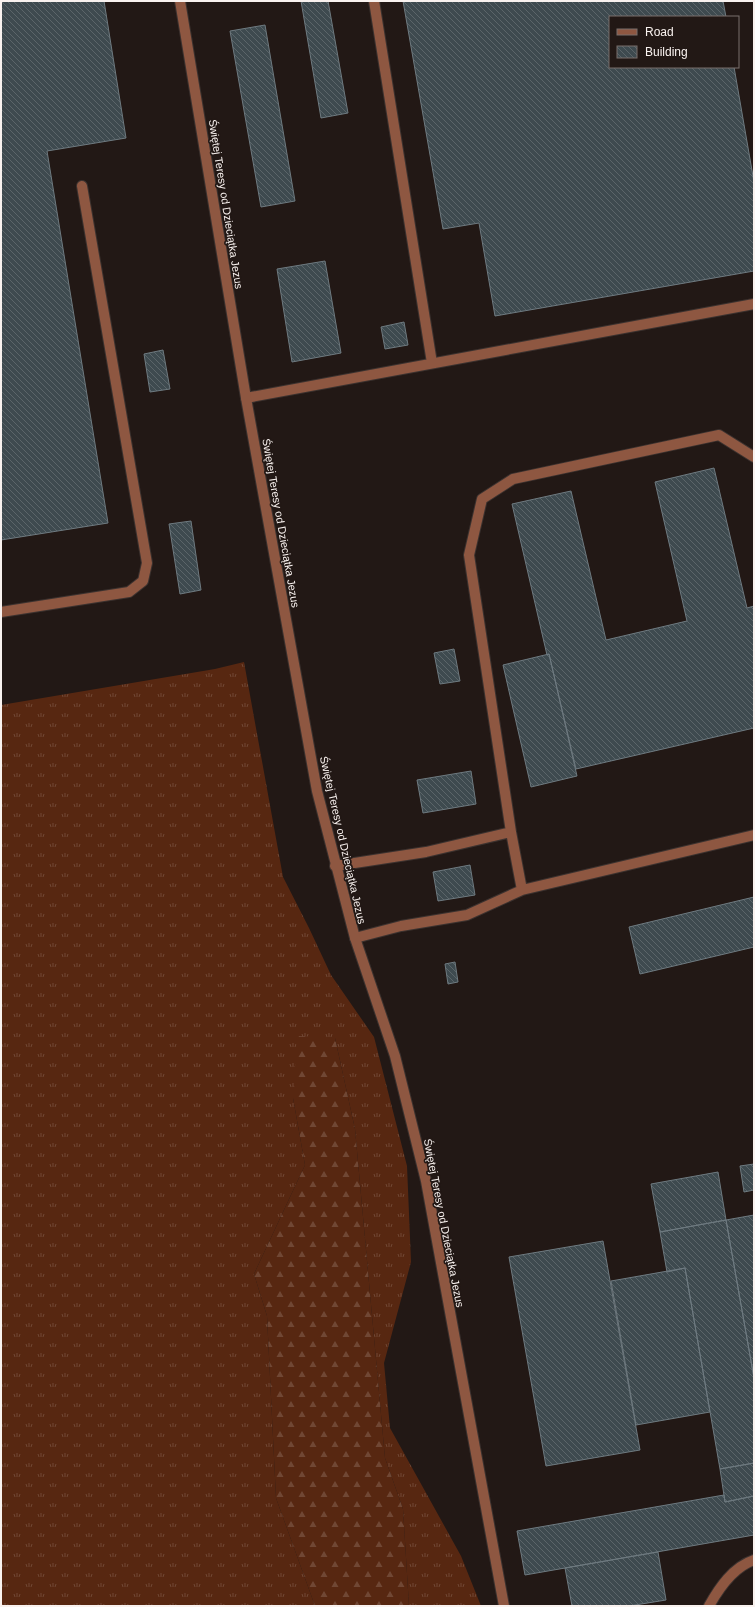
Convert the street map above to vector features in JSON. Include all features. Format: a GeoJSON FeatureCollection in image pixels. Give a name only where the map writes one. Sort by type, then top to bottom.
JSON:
{"type":"FeatureCollection","features":[{"type":"Feature","properties":{"kind":"street","name":"Świętej Teresy od Dzieciątka Jezus"},"geometry":{"type":"LineString","coordinates":[[180,1],[246,398],[317,791],[354,938],[395,1056],[426,1181],[504,1606]]}},
{"type":"Feature","properties":{"kind":"street"},"geometry":{"type":"LineString","coordinates":[[374,1],[432,363]]}},
{"type":"Feature","properties":{"kind":"street"},"geometry":{"type":"LineString","coordinates":[[1,612],[129,592],[143,581],[147,563],[82,186]]}},
{"type":"Feature","properties":{"kind":"street"},"geometry":{"type":"LineString","coordinates":[[246,398],[754,304]]}},
{"type":"Feature","properties":{"kind":"street"},"geometry":{"type":"LineString","coordinates":[[522,890],[511,832],[469,555],[482,499],[513,479],[719,435],[754,457]]}},
{"type":"Feature","properties":{"kind":"street"},"geometry":{"type":"LineString","coordinates":[[335,866],[426,852],[511,832]]}},
{"type":"Feature","properties":{"kind":"street"},"geometry":{"type":"LineString","coordinates":[[354,938],[401,926],[467,915],[522,890],[754,835]]}},
{"type":"Feature","properties":{"kind":"street"},"geometry":{"type":"LineString","coordinates":[[709,1606],[720,1587],[745,1563],[754,1560]]}},
{"type":"Feature","properties":{"kind":"green space"},"geometry":{"type":"Polygon","coordinates":[[[244,662],[283,877],[331,975],[374,1037],[407,1166],[411,1262],[384,1363],[390,1428],[461,1556],[481,1606],[409,1606],[403,1509],[385,1458],[355,1129],[335,1038],[293,1098],[305,1165],[254,1274],[267,1316],[276,1498],[315,1606],[1,1606],[1,705],[215,669],[244,662]]]}},
{"type":"Feature","properties":{"kind":"green space"},"geometry":{"type":"Polygon","coordinates":[[[297,1036],[335,1038],[355,1129],[385,1458],[403,1509],[409,1606],[315,1606],[276,1498],[267,1316],[254,1274],[305,1165],[293,1098],[297,1036]]]}},
{"type":"Feature","properties":{"kind":"building"},"geometry":{"type":"Polygon","coordinates":[[[1,1],[104,1],[126,138],[47,151],[108,523],[1,540],[1,1]]]}},
{"type":"Feature","properties":{"kind":"building"},"geometry":{"type":"Polygon","coordinates":[[[301,1],[328,1],[348,113],[321,118],[301,1]]]}},
{"type":"Feature","properties":{"kind":"building"},"geometry":{"type":"Polygon","coordinates":[[[403,1],[723,1],[726,16],[609,16],[609,68],[734,68],[754,182],[754,271],[495,316],[479,223],[443,229],[403,1]]]}},
{"type":"Feature","properties":{"kind":"building"},"geometry":{"type":"Polygon","coordinates":[[[265,25],[295,201],[261,207],[230,31],[265,25]]]}},
{"type":"Feature","properties":{"kind":"building"},"geometry":{"type":"Polygon","coordinates":[[[325,261],[341,353],[292,362],[277,269],[325,261]]]}},
{"type":"Feature","properties":{"kind":"building"},"geometry":{"type":"Polygon","coordinates":[[[404,322],[408,345],[385,349],[381,327],[404,322]]]}},
{"type":"Feature","properties":{"kind":"building"},"geometry":{"type":"Polygon","coordinates":[[[163,350],[170,389],[150,392],[144,354],[163,350]]]}},
{"type":"Feature","properties":{"kind":"building"},"geometry":{"type":"Polygon","coordinates":[[[714,468],[747,608],[754,606],[754,728],[576,769],[549,654],[547,655],[512,504],[571,491],[606,640],[687,621],[655,482],[714,468]]]}},
{"type":"Feature","properties":{"kind":"building"},"geometry":{"type":"Polygon","coordinates":[[[191,521],[201,590],[180,594],[169,524],[191,521]]]}},
{"type":"Feature","properties":{"kind":"building"},"geometry":{"type":"Polygon","coordinates":[[[454,649],[460,681],[440,684],[434,653],[454,649]]]}},
{"type":"Feature","properties":{"kind":"building"},"geometry":{"type":"Polygon","coordinates":[[[549,654],[577,776],[531,787],[503,665],[549,654]]]}},
{"type":"Feature","properties":{"kind":"building"},"geometry":{"type":"Polygon","coordinates":[[[471,771],[476,804],[423,813],[417,780],[471,771]]]}},
{"type":"Feature","properties":{"kind":"building"},"geometry":{"type":"Polygon","coordinates":[[[470,865],[475,895],[438,901],[433,872],[470,865]]]}},
{"type":"Feature","properties":{"kind":"building"},"geometry":{"type":"Polygon","coordinates":[[[754,897],[754,947],[640,974],[629,927],[754,897]]]}},
{"type":"Feature","properties":{"kind":"building"},"geometry":{"type":"Polygon","coordinates":[[[455,962],[458,982],[448,984],[445,964],[455,962]]]}},
{"type":"Feature","properties":{"kind":"building"},"geometry":{"type":"Polygon","coordinates":[[[754,1164],[754,1190],[744,1192],[740,1166],[754,1164]]]}},
{"type":"Feature","properties":{"kind":"building"},"geometry":{"type":"Polygon","coordinates":[[[718,1172],[726,1220],[660,1232],[651,1184],[718,1172]]]}},
{"type":"Feature","properties":{"kind":"building"},"geometry":{"type":"Polygon","coordinates":[[[754,1215],[754,1378],[726,1220],[754,1215]]]}},
{"type":"Feature","properties":{"kind":"building"},"geometry":{"type":"Polygon","coordinates":[[[726,1220],[754,1378],[754,1463],[720,1469],[685,1268],[667,1272],[660,1232],[726,1220]]]}},
{"type":"Feature","properties":{"kind":"building"},"geometry":{"type":"Polygon","coordinates":[[[603,1241],[640,1450],[546,1466],[509,1257],[603,1241]]]}},
{"type":"Feature","properties":{"kind":"building"},"geometry":{"type":"Polygon","coordinates":[[[685,1268],[710,1412],[636,1425],[611,1281],[685,1268]]]}},
{"type":"Feature","properties":{"kind":"building"},"geometry":{"type":"Polygon","coordinates":[[[754,1463],[754,1496],[725,1502],[720,1469],[754,1463]]]}},
{"type":"Feature","properties":{"kind":"building"},"geometry":{"type":"Polygon","coordinates":[[[724,1495],[725,1502],[754,1496],[754,1535],[525,1575],[517,1531],[724,1495]]]}},
{"type":"Feature","properties":{"kind":"building"},"geometry":{"type":"Polygon","coordinates":[[[658,1552],[666,1600],[629,1606],[572,1606],[565,1568],[658,1552]]]}}]}
